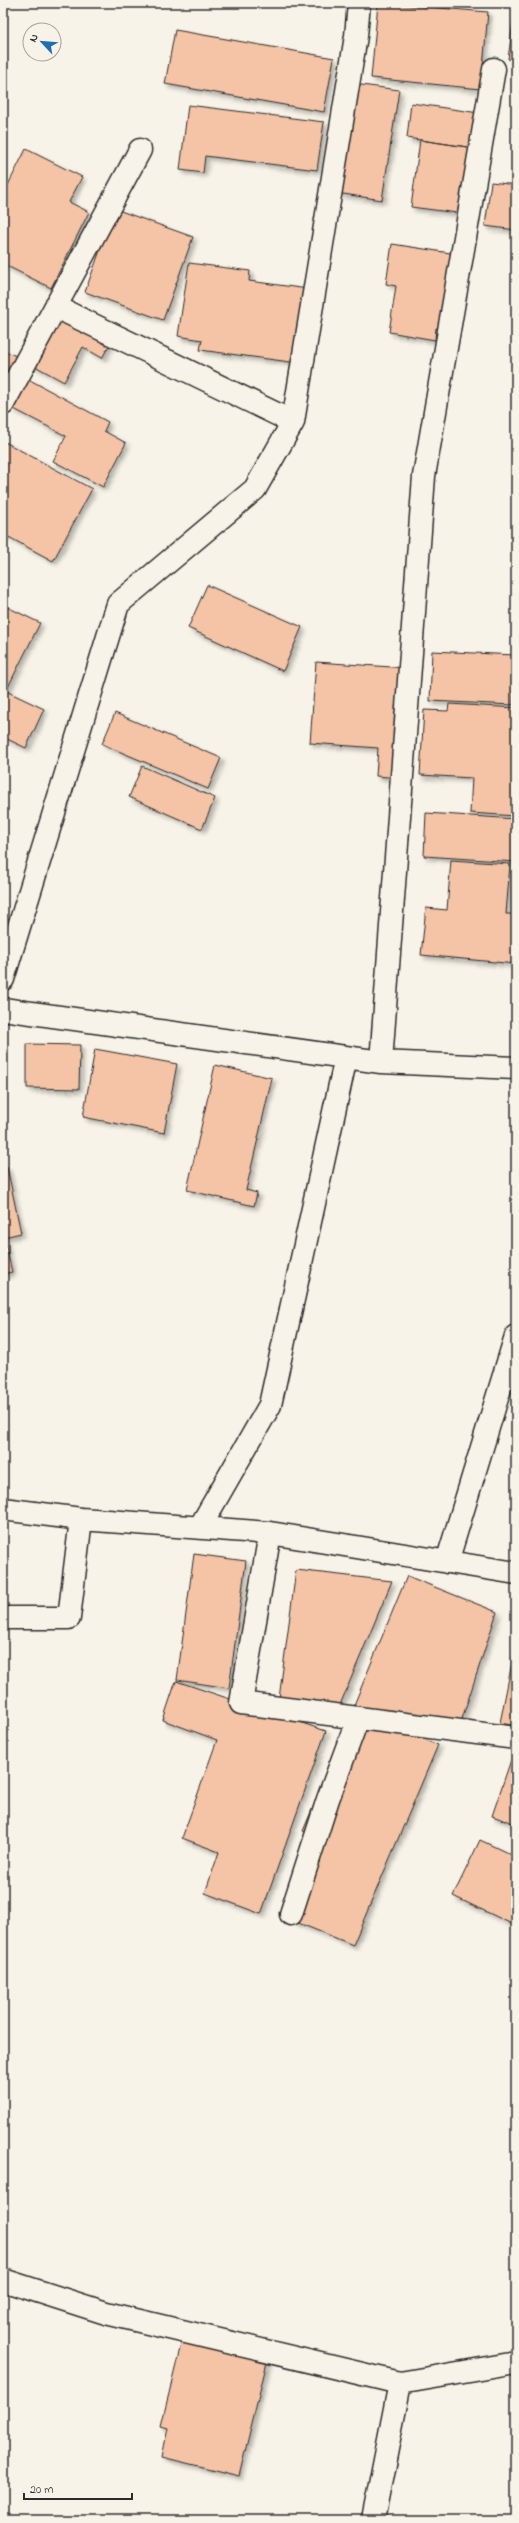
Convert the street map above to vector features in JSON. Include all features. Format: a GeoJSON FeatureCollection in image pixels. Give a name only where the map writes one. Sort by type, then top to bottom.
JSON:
{"type":"FeatureCollection","features":[{"type":"Feature","properties":{"kind":"street"},"geometry":{"type":"LineString","coordinates":[[3,979],[118,604],[255,489],[293,422],[356,36],[359,3]]}},
{"type":"Feature","properties":{"kind":"street"},"geometry":{"type":"LineString","coordinates":[[381,1062],[424,476],[494,68]]}},
{"type":"Feature","properties":{"kind":"street"},"geometry":{"type":"LineString","coordinates":[[3,404],[140,150]]}},
{"type":"Feature","properties":{"kind":"street"},"geometry":{"type":"LineString","coordinates":[[56,307],[293,422]]}},
{"type":"Feature","properties":{"kind":"street"},"geometry":{"type":"LineString","coordinates":[[3,1009],[381,1062],[516,1068]]}},
{"type":"Feature","properties":{"kind":"street"},"geometry":{"type":"LineString","coordinates":[[200,1528],[270,1405],[346,1057]]}},
{"type":"Feature","properties":{"kind":"street"},"geometry":{"type":"LineString","coordinates":[[447,1562],[516,1336]]}},
{"type":"Feature","properties":{"kind":"street"},"geometry":{"type":"LineString","coordinates":[[3,1509],[81,1519],[270,1533],[516,1573]]}},
{"type":"Feature","properties":{"kind":"street"},"geometry":{"type":"LineString","coordinates":[[3,1618],[70,1618],[81,1519]]}},
{"type":"Feature","properties":{"kind":"street"},"geometry":{"type":"LineString","coordinates":[[270,1533],[241,1703],[516,1738]]}},
{"type":"Feature","properties":{"kind":"street"},"geometry":{"type":"LineString","coordinates":[[292,1914],[328,1799],[358,1718]]}},
{"type":"Feature","properties":{"kind":"street"},"geometry":{"type":"LineString","coordinates":[[3,2280],[106,2313],[400,2383],[516,2363]]}},
{"type":"Feature","properties":{"kind":"street"},"geometry":{"type":"LineString","coordinates":[[373,2520],[400,2383]]}},
{"type":"Feature","properties":{"kind":"building"},"geometry":{"type":"Polygon","coordinates":[[[378,3],[488,12],[481,89],[371,78],[378,3]]]}},
{"type":"Feature","properties":{"kind":"building"},"geometry":{"type":"Polygon","coordinates":[[[514,15],[516,15],[516,60],[508,59],[514,15]]]}},
{"type":"Feature","properties":{"kind":"building"},"geometry":{"type":"Polygon","coordinates":[[[175,30],[334,58],[324,112],[165,84],[175,30]]]}},
{"type":"Feature","properties":{"kind":"building"},"geometry":{"type":"Polygon","coordinates":[[[354,84],[399,90],[382,200],[337,193],[354,84]]]}},
{"type":"Feature","properties":{"kind":"building"},"geometry":{"type":"Polygon","coordinates":[[[411,103],[479,113],[474,148],[407,138],[411,103]]]}},
{"type":"Feature","properties":{"kind":"building"},"geometry":{"type":"Polygon","coordinates":[[[188,105],[324,122],[317,170],[205,156],[203,173],[180,170],[188,105]]]}},
{"type":"Feature","properties":{"kind":"building"},"geometry":{"type":"Polygon","coordinates":[[[420,140],[474,148],[465,214],[411,207],[420,140]]]}},
{"type":"Feature","properties":{"kind":"building"},"geometry":{"type":"Polygon","coordinates":[[[26,149],[82,177],[69,202],[89,212],[51,288],[3,264],[3,195],[26,149]]]}},
{"type":"Feature","properties":{"kind":"building"},"geometry":{"type":"Polygon","coordinates":[[[491,182],[516,185],[516,230],[485,226],[491,182]]]}},
{"type":"Feature","properties":{"kind":"building"},"geometry":{"type":"Polygon","coordinates":[[[115,209],[193,237],[163,320],[85,292],[115,209]]]}},
{"type":"Feature","properties":{"kind":"building"},"geometry":{"type":"Polygon","coordinates":[[[392,244],[463,255],[452,330],[436,328],[435,340],[389,332],[396,286],[386,284],[392,244]]]}},
{"type":"Feature","properties":{"kind":"building"},"geometry":{"type":"Polygon","coordinates":[[[189,263],[250,271],[249,281],[308,289],[298,363],[200,350],[202,340],[178,336],[189,263]]]}},
{"type":"Feature","properties":{"kind":"building"},"geometry":{"type":"Polygon","coordinates":[[[64,307],[115,335],[102,358],[83,347],[64,382],[33,365],[64,307]]]}},
{"type":"Feature","properties":{"kind":"building"},"geometry":{"type":"Polygon","coordinates":[[[3,350],[16,356],[3,383],[3,350]]]}},
{"type":"Feature","properties":{"kind":"building"},"geometry":{"type":"Polygon","coordinates":[[[28,379],[108,422],[104,431],[126,443],[103,487],[53,461],[66,436],[12,408],[28,379]]]}},
{"type":"Feature","properties":{"kind":"building"},"geometry":{"type":"Polygon","coordinates":[[[3,441],[92,489],[53,561],[3,534],[3,441]]]}},
{"type":"Feature","properties":{"kind":"building"},"geometry":{"type":"Polygon","coordinates":[[[207,585],[302,627],[283,671],[188,628],[207,585]]]}},
{"type":"Feature","properties":{"kind":"building"},"geometry":{"type":"Polygon","coordinates":[[[3,605],[40,623],[6,691],[44,709],[26,748],[3,737],[3,605]]]}},
{"type":"Feature","properties":{"kind":"building"},"geometry":{"type":"Polygon","coordinates":[[[432,651],[515,655],[513,705],[430,701],[432,651]]]}},
{"type":"Feature","properties":{"kind":"building"},"geometry":{"type":"Polygon","coordinates":[[[316,662],[407,668],[399,778],[376,776],[378,748],[310,743],[316,662]]]}},
{"type":"Feature","properties":{"kind":"building"},"geometry":{"type":"Polygon","coordinates":[[[449,704],[516,708],[516,816],[470,813],[472,778],[420,775],[424,710],[448,711],[449,704]]]}},
{"type":"Feature","properties":{"kind":"building"},"geometry":{"type":"Polygon","coordinates":[[[115,713],[221,758],[208,789],[102,744],[115,713]]]}},
{"type":"Feature","properties":{"kind":"building"},"geometry":{"type":"Polygon","coordinates":[[[142,766],[215,798],[202,829],[129,797],[142,766]]]}},
{"type":"Feature","properties":{"kind":"building"},"geometry":{"type":"Polygon","coordinates":[[[426,813],[516,819],[516,862],[424,856],[426,813]]]}},
{"type":"Feature","properties":{"kind":"building"},"geometry":{"type":"Polygon","coordinates":[[[451,860],[510,864],[506,914],[516,914],[516,964],[421,955],[426,908],[447,910],[451,860]]]}},
{"type":"Feature","properties":{"kind":"building"},"geometry":{"type":"Polygon","coordinates":[[[27,1044],[80,1045],[79,1089],[27,1088],[27,1044]]]}},
{"type":"Feature","properties":{"kind":"building"},"geometry":{"type":"Polygon","coordinates":[[[95,1049],[177,1064],[164,1133],[83,1117],[95,1049]]]}},
{"type":"Feature","properties":{"kind":"building"},"geometry":{"type":"Polygon","coordinates":[[[215,1065],[272,1078],[246,1190],[257,1193],[254,1206],[187,1190],[215,1065]]]}},
{"type":"Feature","properties":{"kind":"building"},"geometry":{"type":"Polygon","coordinates":[[[7,1167],[21,1233],[4,1237],[12,1272],[3,1274],[3,1168],[7,1167]]]}},
{"type":"Feature","properties":{"kind":"building"},"geometry":{"type":"Polygon","coordinates":[[[194,1554],[246,1561],[229,1688],[177,1680],[194,1554]]]}},
{"type":"Feature","properties":{"kind":"building"},"geometry":{"type":"Polygon","coordinates":[[[296,1570],[392,1581],[337,1712],[278,1706],[296,1570]]]}},
{"type":"Feature","properties":{"kind":"building"},"geometry":{"type":"Polygon","coordinates":[[[407,1576],[497,1612],[459,1728],[354,1705],[407,1576]]]}},
{"type":"Feature","properties":{"kind":"building"},"geometry":{"type":"Polygon","coordinates":[[[516,1642],[516,1726],[500,1723],[516,1642]]]}},
{"type":"Feature","properties":{"kind":"building"},"geometry":{"type":"Polygon","coordinates":[[[176,1681],[326,1731],[261,1914],[205,1893],[219,1852],[182,1838],[217,1740],[163,1720],[176,1681]]]}},
{"type":"Feature","properties":{"kind":"building"},"geometry":{"type":"Polygon","coordinates":[[[354,1709],[438,1745],[353,1945],[286,1918],[320,1839],[303,1831],[354,1709]]]}},
{"type":"Feature","properties":{"kind":"building"},"geometry":{"type":"Polygon","coordinates":[[[516,1745],[516,1824],[492,1816],[516,1745]]]}},
{"type":"Feature","properties":{"kind":"building"},"geometry":{"type":"Polygon","coordinates":[[[480,1840],[516,1857],[516,1920],[514,1925],[453,1896],[480,1840]]]}},
{"type":"Feature","properties":{"kind":"building"},"geometry":{"type":"Polygon","coordinates":[[[183,2336],[268,2358],[239,2476],[162,2457],[168,2428],[161,2426],[183,2336]]]}}]}
